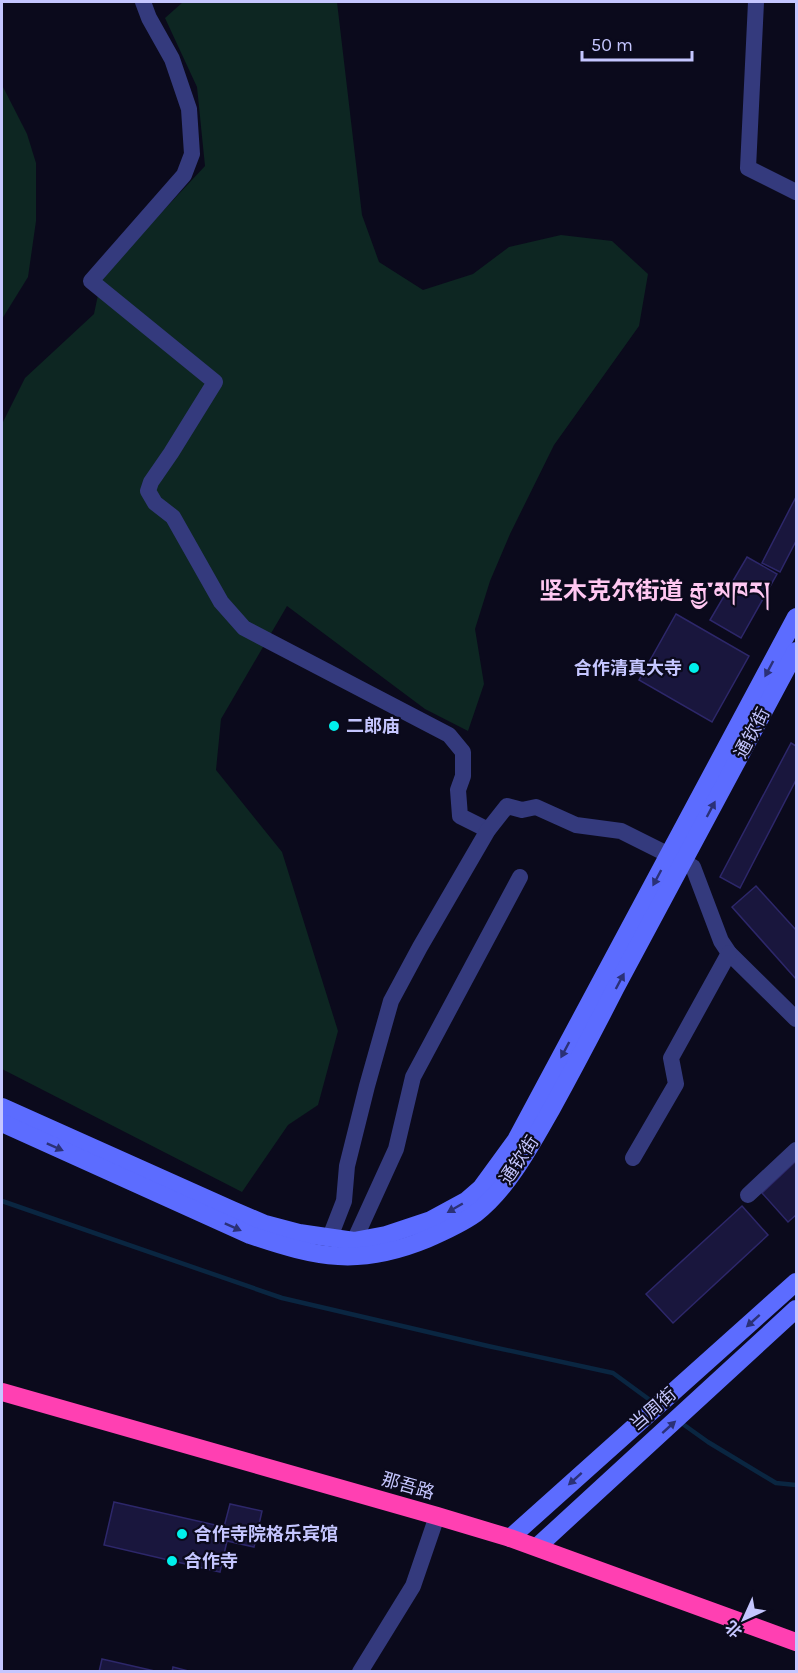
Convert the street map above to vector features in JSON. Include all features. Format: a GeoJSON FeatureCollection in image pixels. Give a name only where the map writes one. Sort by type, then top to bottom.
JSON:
{"type":"FeatureCollection","features":[{"type":"Feature","properties":{"kind":"highway","name":"那吾路"},"geometry":{"type":"LineString","coordinates":[[2,1392],[510,1538],[796,1642]]}},
{"type":"Feature","properties":{"kind":"main road"},"geometry":{"type":"LineString","coordinates":[[2,1107],[265,1224],[299,1233],[354,1241],[386,1235],[431,1220],[466,1201],[481,1188],[516,1140],[676,858],[796,617]]}},
{"type":"Feature","properties":{"kind":"main road","name":"通钦街"},"geometry":{"type":"LineString","coordinates":[[2,1123],[250,1235],[293,1249],[345,1257],[378,1255],[443,1232],[475,1214],[506,1181],[532,1143],[576,1064],[676,858],[796,651]]}},
{"type":"Feature","properties":{"kind":"main road","name":"当周街"},"geometry":{"type":"LineString","coordinates":[[510,1538],[796,1282]]}},
{"type":"Feature","properties":{"kind":"main road","name":"当周街"},"geometry":{"type":"LineString","coordinates":[[537,1547],[796,1309]]}},
{"type":"Feature","properties":{"kind":"street"},"geometry":{"type":"LineString","coordinates":[[143,2],[149,18],[172,59],[189,109],[192,154],[184,175],[91,281],[214,382],[151,482],[148,491],[155,503],[173,517],[220,602],[244,628],[448,735],[463,752],[464,776],[458,790],[460,816],[488,830]]}},
{"type":"Feature","properties":{"kind":"street"},"geometry":{"type":"LineString","coordinates":[[756,2],[748,168],[796,192]]}},
{"type":"Feature","properties":{"kind":"street"},"geometry":{"type":"LineString","coordinates":[[330,1238],[344,1201],[347,1166],[391,1001],[420,946],[488,830],[507,806],[522,810],[536,807],[576,825],[621,831],[693,867],[721,941],[729,953],[796,1019]]}},
{"type":"Feature","properties":{"kind":"street"},"geometry":{"type":"LineString","coordinates":[[354,1241],[396,1149],[413,1077],[520,877]]}},
{"type":"Feature","properties":{"kind":"street"},"geometry":{"type":"LineString","coordinates":[[633,1158],[676,1084],[671,1058],[729,953]]}},
{"type":"Feature","properties":{"kind":"street"},"geometry":{"type":"LineString","coordinates":[[748,1195],[796,1150]]}},
{"type":"Feature","properties":{"kind":"street"},"geometry":{"type":"LineString","coordinates":[[360,1671],[413,1586],[437,1516]]}},
{"type":"Feature","properties":{"kind":"green space"},"geometry":{"type":"Polygon","coordinates":[[[183,2],[337,2],[362,215],[379,262],[423,290],[473,274],[509,247],[561,235],[612,241],[648,274],[639,326],[554,445],[510,534],[490,581],[475,629],[484,684],[468,731],[425,709],[287,606],[221,719],[216,770],[282,852],[338,1031],[318,1105],[288,1125],[242,1192],[2,1069],[2,424],[25,378],[94,314],[102,276],[205,166],[197,87],[165,18],[183,2]]]}},
{"type":"Feature","properties":{"kind":"green space"},"geometry":{"type":"Polygon","coordinates":[[[2,85],[27,134],[36,163],[36,221],[28,277],[2,319],[2,85]]]}},
{"type":"Feature","properties":{"kind":"building"},"geometry":{"type":"Polygon","coordinates":[[[796,497],[796,541],[780,572],[762,563],[796,497]]]}},
{"type":"Feature","properties":{"kind":"building"},"geometry":{"type":"Polygon","coordinates":[[[747,557],[777,574],[741,638],[710,620],[747,557]]]}},
{"type":"Feature","properties":{"kind":"building","name":"合作清真大寺"},"geometry":{"type":"Polygon","coordinates":[[[676,614],[749,656],[712,722],[639,680],[676,614]]]}},
{"type":"Feature","properties":{"kind":"building"},"geometry":{"type":"Polygon","coordinates":[[[791,743],[796,746],[796,780],[740,888],[720,877],[791,743]]]}},
{"type":"Feature","properties":{"kind":"building"},"geometry":{"type":"Polygon","coordinates":[[[756,886],[796,930],[796,979],[732,907],[756,886]]]}},
{"type":"Feature","properties":{"kind":"building"},"geometry":{"type":"Polygon","coordinates":[[[796,1161],[796,1215],[788,1222],[762,1193],[796,1161]]]}},
{"type":"Feature","properties":{"kind":"building"},"geometry":{"type":"Polygon","coordinates":[[[742,1206],[768,1235],[673,1323],[646,1294],[742,1206]]]}},
{"type":"Feature","properties":{"kind":"building","name":"合作寺院格乐宾馆"},"geometry":{"type":"Polygon","coordinates":[[[114,1502],[224,1527],[230,1504],[262,1511],[254,1547],[227,1541],[220,1572],[104,1545],[114,1502]]]}},
{"type":"Feature","properties":{"kind":"building"},"geometry":{"type":"Polygon","coordinates":[[[102,1659],[159,1672],[99,1672],[102,1659]]]}},
{"type":"Feature","properties":{"kind":"building"},"geometry":{"type":"Polygon","coordinates":[[[173,1667],[192,1672],[172,1672],[173,1667]]]}},
{"type":"Feature","properties":{"kind":"waterway"},"geometry":{"type":"LineString","coordinates":[[2,1201],[282,1298],[613,1373],[654,1403]]}},
{"type":"Feature","properties":{"kind":"waterway"},"geometry":{"type":"LineString","coordinates":[[680,1422],[708,1442],[776,1483],[796,1485]]}},
{"type":"Feature","properties":{"kind":"place","name":"合作清真大寺"},"geometry":{"type":"Point","coordinates":[694,668]}},
{"type":"Feature","properties":{"kind":"place","name":"二郎庙"},"geometry":{"type":"Point","coordinates":[334,726]}},
{"type":"Feature","properties":{"kind":"place","name":"合作寺院格乐宾馆"},"geometry":{"type":"Point","coordinates":[182,1534]}},
{"type":"Feature","properties":{"kind":"place","name":"合作寺"},"geometry":{"type":"Point","coordinates":[172,1561]}},
{"type":"Feature","properties":{"kind":"district","name":"坚木克尔街道 རྒྱ་མཁར།"},"geometry":{"type":"Point","coordinates":[655,591]}}]}
